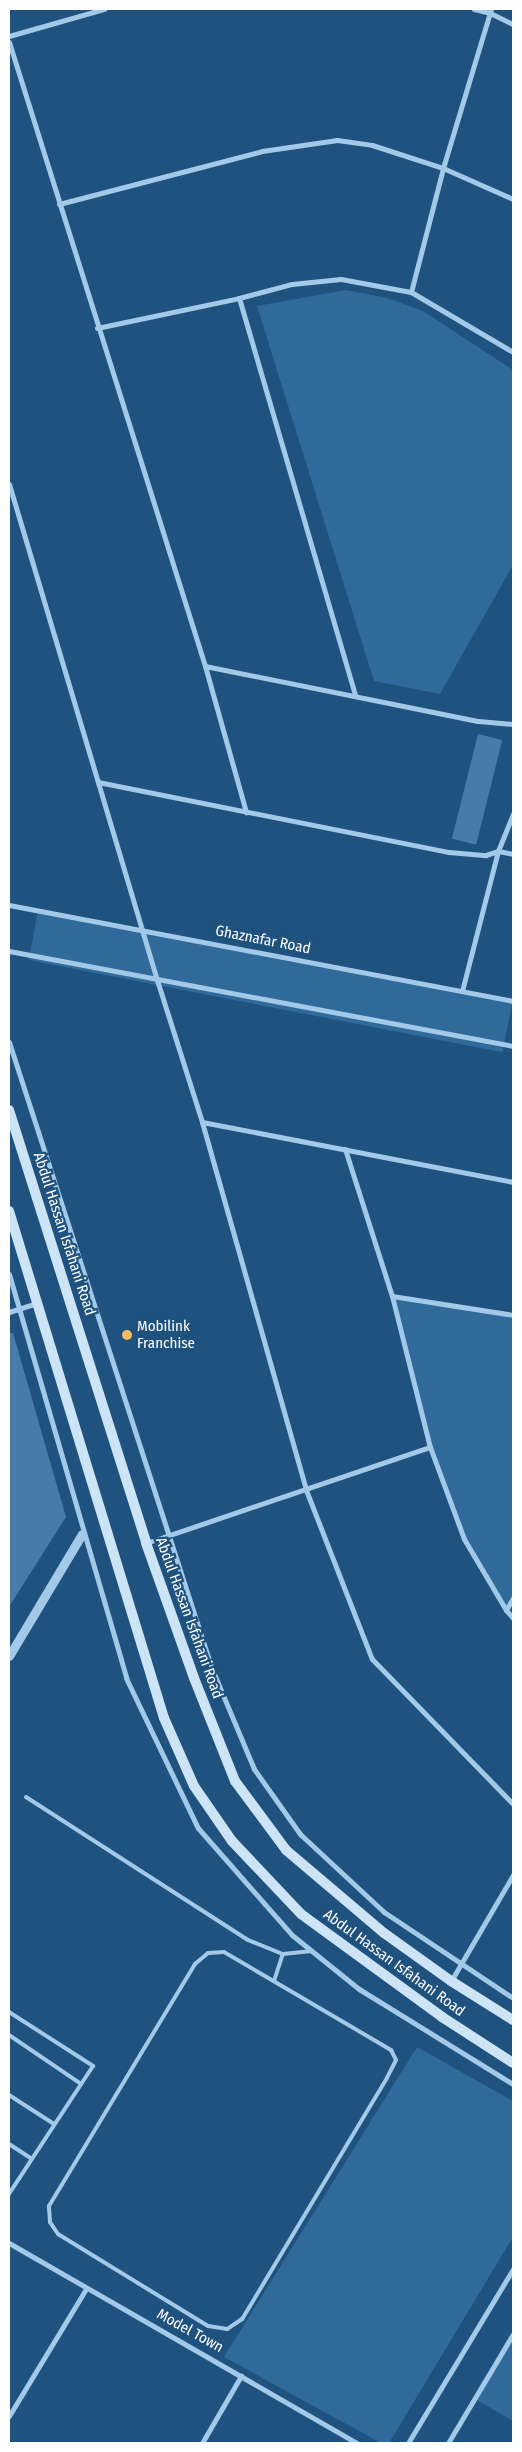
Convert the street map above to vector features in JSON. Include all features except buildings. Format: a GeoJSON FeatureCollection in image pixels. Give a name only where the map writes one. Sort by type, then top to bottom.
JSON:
{"type":"FeatureCollection","features":[{"type":"Feature","properties":{"kind":"main road","name":"Abdul Hassan Isfahani Road"},"geometry":{"type":"LineString","coordinates":[[9,1110],[146,1543],[194,1678],[235,1781],[286,1850],[384,1933],[450,1981],[513,2020]]}},
{"type":"Feature","properties":{"kind":"main road","name":"Abdul Hassan Isfahani Road"},"geometry":{"type":"LineString","coordinates":[[9,1210],[164,1718],[194,1786],[232,1841],[301,1914],[442,2018],[513,2063]]}},
{"type":"Feature","properties":{"kind":"street"},"geometry":{"type":"LineString","coordinates":[[9,36],[104,9]]}},
{"type":"Feature","properties":{"kind":"street"},"geometry":{"type":"LineString","coordinates":[[474,9],[491,11],[513,24]]}},
{"type":"Feature","properties":{"kind":"street"},"geometry":{"type":"LineString","coordinates":[[411,292],[442,168],[491,11]]}},
{"type":"Feature","properties":{"kind":"street"},"geometry":{"type":"LineString","coordinates":[[9,42],[97,328],[205,666],[246,812]]}},
{"type":"Feature","properties":{"kind":"street"},"geometry":{"type":"LineString","coordinates":[[59,204],[262,151],[337,140],[372,145],[442,168],[513,199]]}},
{"type":"Feature","properties":{"kind":"street"},"geometry":{"type":"LineString","coordinates":[[97,328],[239,298],[292,284],[341,279],[411,292],[513,352]]}},
{"type":"Feature","properties":{"kind":"street"},"geometry":{"type":"LineString","coordinates":[[239,298],[355,695]]}},
{"type":"Feature","properties":{"kind":"street"},"geometry":{"type":"LineString","coordinates":[[9,484],[157,980],[202,1122],[306,1490],[372,1659],[513,1804]]}},
{"type":"Feature","properties":{"kind":"street"},"geometry":{"type":"LineString","coordinates":[[205,666],[478,721],[513,724]]}},
{"type":"Feature","properties":{"kind":"street"},"geometry":{"type":"LineString","coordinates":[[98,782],[449,852],[486,855],[498,851],[513,854]]}},
{"type":"Feature","properties":{"kind":"street"},"geometry":{"type":"LineString","coordinates":[[462,991],[498,851],[513,814]]}},
{"type":"Feature","properties":{"kind":"street","name":"Ghaznafar Road"},"geometry":{"type":"LineString","coordinates":[[9,905],[513,1001]]}},
{"type":"Feature","properties":{"kind":"street"},"geometry":{"type":"LineString","coordinates":[[9,951],[513,1046]]}},
{"type":"Feature","properties":{"kind":"street"},"geometry":{"type":"LineString","coordinates":[[9,1042],[212,1669],[254,1769],[300,1834],[384,1912],[460,1965],[513,1998]]}},
{"type":"Feature","properties":{"kind":"street"},"geometry":{"type":"LineString","coordinates":[[202,1122],[513,1182]]}},
{"type":"Feature","properties":{"kind":"street"},"geometry":{"type":"LineString","coordinates":[[345,1149],[392,1296],[430,1447],[464,1539],[506,1610],[513,1618]]}},
{"type":"Feature","properties":{"kind":"street"},"geometry":{"type":"LineString","coordinates":[[9,1274],[82,1534],[126,1678],[198,1828],[292,1935],[359,1989],[513,2084]]}},
{"type":"Feature","properties":{"kind":"street"},"geometry":{"type":"LineString","coordinates":[[392,1296],[513,1315]]}},
{"type":"Feature","properties":{"kind":"street"},"geometry":{"type":"LineString","coordinates":[[9,1312],[37,1303]]}},
{"type":"Feature","properties":{"kind":"street"},"geometry":{"type":"LineString","coordinates":[[146,1543],[430,1447]]}},
{"type":"Feature","properties":{"kind":"street"},"geometry":{"type":"LineString","coordinates":[[9,1656],[82,1534]]}},
{"type":"Feature","properties":{"kind":"street"},"geometry":{"type":"LineString","coordinates":[[506,1610],[513,1598]]}},
{"type":"Feature","properties":{"kind":"street"},"geometry":{"type":"LineString","coordinates":[[450,1981],[513,1875]]}},
{"type":"Feature","properties":{"kind":"street","name":"Model Town"},"geometry":{"type":"LineString","coordinates":[[9,2243],[358,2443]]}},
{"type":"Feature","properties":{"kind":"street"},"geometry":{"type":"LineString","coordinates":[[408,2443],[513,2269]]}},
{"type":"Feature","properties":{"kind":"street"},"geometry":{"type":"LineString","coordinates":[[9,2416],[86,2288]]}},
{"type":"Feature","properties":{"kind":"street"},"geometry":{"type":"LineString","coordinates":[[448,2443],[513,2334]]}},
{"type":"Feature","properties":{"kind":"street"},"geometry":{"type":"LineString","coordinates":[[202,2443],[241,2376]]}},
{"type":"Feature","properties":{"kind":"lane"},"geometry":{"type":"LineString","coordinates":[[26,1797],[248,1940],[283,1954],[312,1951]]}},
{"type":"Feature","properties":{"kind":"lane"},"geometry":{"type":"LineString","coordinates":[[224,1952],[274,1981],[391,2050],[396,2060],[242,2319],[227,2330],[208,2326],[58,2234],[50,2222],[49,2206],[195,1964],[208,1953],[224,1952]]}},
{"type":"Feature","properties":{"kind":"lane"},"geometry":{"type":"LineString","coordinates":[[274,1981],[283,1954]]}},
{"type":"Feature","properties":{"kind":"lane"},"geometry":{"type":"LineString","coordinates":[[9,2012],[92,2066],[9,2194]]}},
{"type":"Feature","properties":{"kind":"lane"},"geometry":{"type":"LineString","coordinates":[[9,2035],[81,2084]]}},
{"type":"Feature","properties":{"kind":"lane"},"geometry":{"type":"LineString","coordinates":[[9,2095],[54,2124]]}},
{"type":"Feature","properties":{"kind":"lane"},"geometry":{"type":"LineString","coordinates":[[9,2144],[32,2159]]}},
{"type":"Feature","properties":{"kind":"shaded area"},"geometry":{"type":"Polygon","coordinates":[[[346,290],[387,298],[423,311],[513,370],[513,565],[440,694],[374,681],[257,306],[346,290]]]}},
{"type":"Feature","properties":{"kind":"shaded area"},"geometry":{"type":"Polygon","coordinates":[[[38,911],[512,1003],[503,1052],[28,960],[38,911]]]}},
{"type":"Feature","properties":{"kind":"shaded area"},"geometry":{"type":"Polygon","coordinates":[[[392,1296],[513,1315],[513,1598],[506,1610],[464,1539],[430,1447],[392,1296]]]}},
{"type":"Feature","properties":{"kind":"shaded area"},"geometry":{"type":"Polygon","coordinates":[[[417,2047],[513,2101],[513,2237],[389,2443],[381,2443],[224,2357],[417,2047]]]}},
{"type":"Feature","properties":{"kind":"shaded area"},"geometry":{"type":"Polygon","coordinates":[[[513,2334],[513,2421],[475,2399],[513,2334]]]}},
{"type":"Feature","properties":{"kind":"place","name":"Mobilink Franchise"},"geometry":{"type":"Point","coordinates":[127,1335]}}]}
